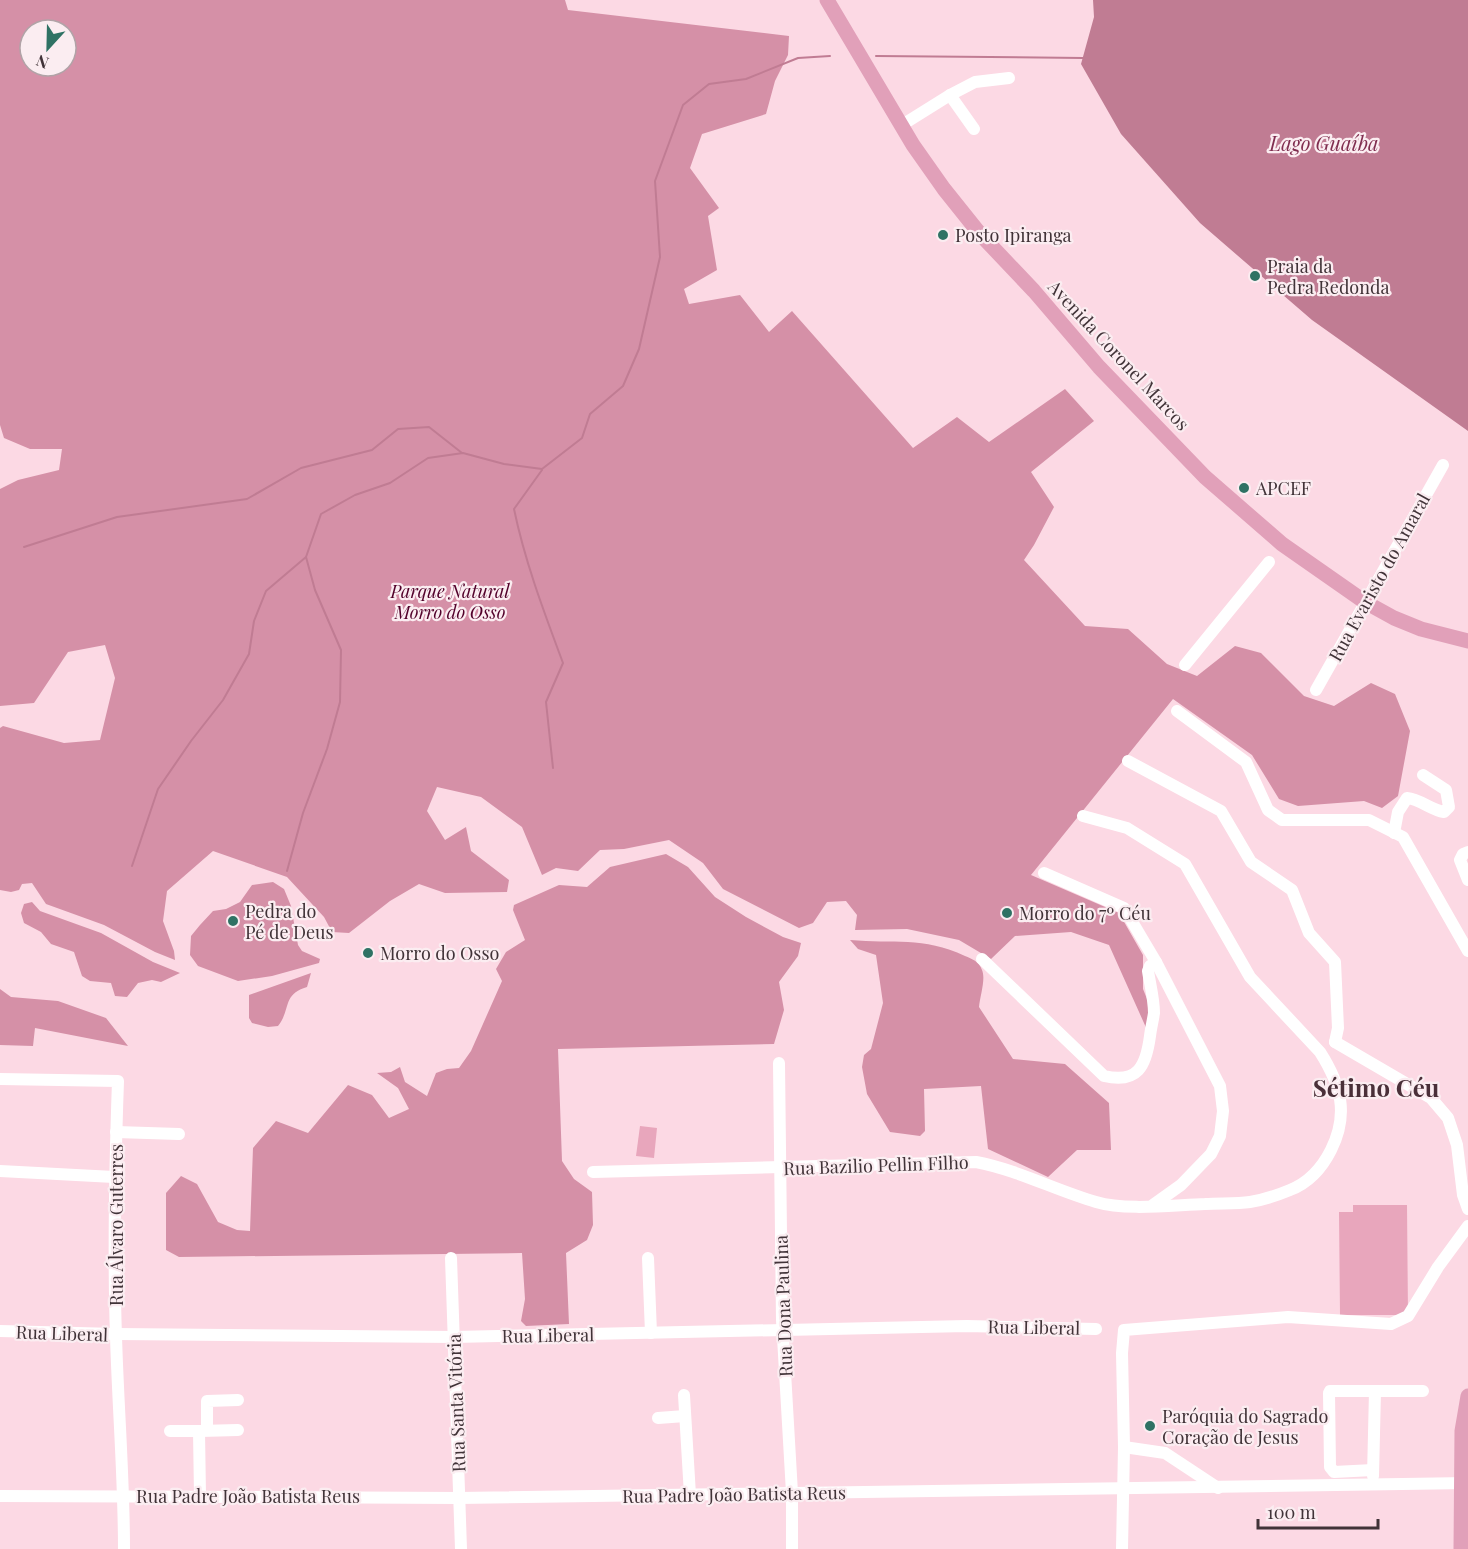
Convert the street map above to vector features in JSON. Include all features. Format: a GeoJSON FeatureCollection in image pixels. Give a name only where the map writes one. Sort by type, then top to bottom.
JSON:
{"type":"FeatureCollection","features":[{"type":"Feature","properties":{"kind":"main road","name":"Avenida Coronel Marcos"},"geometry":{"type":"LineString","coordinates":[[827,0],[914,146],[973,225],[1034,291],[1099,367],[1275,554],[1394,618],[1421,629],[1468,641]]}},
{"type":"Feature","properties":{"kind":"main road"},"geometry":{"type":"LineString","coordinates":[[1461,1549],[1465,1483],[1462,1431],[1468,1396]]}},
{"type":"Feature","properties":{"kind":"street"},"geometry":{"type":"LineString","coordinates":[[902,125],[975,82],[1009,78]]}},
{"type":"Feature","properties":{"kind":"street"},"geometry":{"type":"LineString","coordinates":[[950,95],[974,129]]}},
{"type":"Feature","properties":{"kind":"street","name":"Rua Evaristo do Amaral"},"geometry":{"type":"LineString","coordinates":[[1316,690],[1443,465]]}},
{"type":"Feature","properties":{"kind":"street"},"geometry":{"type":"LineString","coordinates":[[1185,665],[1275,554]]}},
{"type":"Feature","properties":{"kind":"street"},"geometry":{"type":"LineString","coordinates":[[1177,711],[1247,763],[1268,810],[1282,820],[1369,820],[1405,839],[1468,951]]}},
{"type":"Feature","properties":{"kind":"street"},"geometry":{"type":"LineString","coordinates":[[1128,761],[1221,811],[1251,862],[1292,890],[1309,933],[1335,962],[1338,1028],[1335,1042],[1328,1049],[1320,1052]]}},
{"type":"Feature","properties":{"kind":"street"},"geometry":{"type":"LineString","coordinates":[[1394,833],[1398,812],[1407,798],[1444,812],[1449,807],[1446,790],[1423,775]]}},
{"type":"Feature","properties":{"kind":"street","name":"Rua Bazilio Pellin Filho"},"geometry":{"type":"LineString","coordinates":[[593,1172],[976,1162],[999,1166],[1097,1202],[1112,1205],[1152,1206],[1251,1202],[1290,1190],[1305,1182],[1324,1164],[1335,1141],[1340,1121],[1341,1097],[1333,1075],[1320,1052],[1250,977],[1185,864],[1127,828],[1083,816]]}},
{"type":"Feature","properties":{"kind":"street"},"geometry":{"type":"LineString","coordinates":[[1468,852],[1463,854],[1460,860],[1468,880]]}},
{"type":"Feature","properties":{"kind":"street"},"geometry":{"type":"LineString","coordinates":[[1044,873],[1124,908],[1156,962],[1220,1086],[1223,1110],[1220,1136],[1211,1154],[1181,1185],[1152,1206]]}},
{"type":"Feature","properties":{"kind":"street"},"geometry":{"type":"LineString","coordinates":[[982,959],[1104,1076],[1116,1079],[1134,1074],[1147,1058],[1154,1012],[1148,971],[1150,966],[1156,962]]}},
{"type":"Feature","properties":{"kind":"street"},"geometry":{"type":"LineString","coordinates":[[1335,1042],[1431,1098],[1448,1118],[1457,1145],[1463,1194],[1468,1209]]}},
{"type":"Feature","properties":{"kind":"street","name":"Rua Dona Paulina"},"geometry":{"type":"LineString","coordinates":[[779,1063],[783,1331],[792,1493],[792,1549]]}},
{"type":"Feature","properties":{"kind":"street","name":"Rua Álvaro Guterres"},"geometry":{"type":"LineString","coordinates":[[0,1079],[118,1081],[114,1177],[116,1334],[124,1496],[124,1549]]}},
{"type":"Feature","properties":{"kind":"street"},"geometry":{"type":"LineString","coordinates":[[116,1132],[180,1134]]}},
{"type":"Feature","properties":{"kind":"street"},"geometry":{"type":"LineString","coordinates":[[0,1171],[114,1177]]}},
{"type":"Feature","properties":{"kind":"street"},"geometry":{"type":"LineString","coordinates":[[1122,1549],[1124,1330],[1287,1317],[1391,1324],[1401,1321],[1408,1316],[1438,1267],[1468,1226]]}},
{"type":"Feature","properties":{"kind":"street","name":"Rua Santa Vitória"},"geometry":{"type":"LineString","coordinates":[[451,1258],[461,1549]]}},
{"type":"Feature","properties":{"kind":"street"},"geometry":{"type":"LineString","coordinates":[[648,1258],[651,1333]]}},
{"type":"Feature","properties":{"kind":"street","name":"Rua Liberal"},"geometry":{"type":"LineString","coordinates":[[0,1331],[454,1337],[967,1326],[1096,1329]]}},
{"type":"Feature","properties":{"kind":"street"},"geometry":{"type":"LineString","coordinates":[[1373,1470],[1335,1472],[1330,1467],[1328,1397],[1330,1391],[1423,1391]]}},
{"type":"Feature","properties":{"kind":"street"},"geometry":{"type":"LineString","coordinates":[[1372,1486],[1375,1391]]}},
{"type":"Feature","properties":{"kind":"street"},"geometry":{"type":"LineString","coordinates":[[684,1395],[690,1495]]}},
{"type":"Feature","properties":{"kind":"street"},"geometry":{"type":"LineString","coordinates":[[200,1496],[203,1430],[207,1401],[238,1400]]}},
{"type":"Feature","properties":{"kind":"street"},"geometry":{"type":"LineString","coordinates":[[658,1418],[685,1416]]}},
{"type":"Feature","properties":{"kind":"street"},"geometry":{"type":"LineString","coordinates":[[171,1431],[238,1430]]}},
{"type":"Feature","properties":{"kind":"street"},"geometry":{"type":"LineString","coordinates":[[1124,1448],[1165,1453],[1218,1488]]}},
{"type":"Feature","properties":{"kind":"street","name":"Rua Padre João Batista Reus"},"geometry":{"type":"LineString","coordinates":[[0,1496],[459,1498],[1465,1483]]}},
{"type":"Feature","properties":{"kind":"shaded area"},"geometry":{"type":"Polygon","coordinates":[[[640,1126],[657,1128],[654,1158],[636,1156],[640,1126]]]}},
{"type":"Feature","properties":{"kind":"shaded area"},"geometry":{"type":"Polygon","coordinates":[[[1353,1205],[1407,1205],[1408,1315],[1340,1315],[1339,1212],[1353,1212],[1353,1205]]]}},
{"type":"Feature","properties":{"kind":"green space","name":"Parque Natural Morro do Osso"},"geometry":{"type":"Polygon","coordinates":[[[0,0],[565,0],[568,10],[789,36],[788,55],[775,81],[766,114],[702,134],[690,168],[719,208],[708,216],[717,270],[684,289],[689,304],[740,295],[769,332],[792,311],[913,448],[957,417],[989,442],[1065,389],[1094,421],[1031,472],[1054,507],[1024,560],[1085,626],[1128,629],[1167,664],[1197,676],[1235,646],[1261,653],[1304,696],[1334,706],[1371,683],[1395,694],[1410,731],[1398,796],[1382,808],[1364,801],[1298,806],[1279,799],[1252,755],[1173,699],[1031,875],[1119,913],[1143,955],[1143,989],[1151,1009],[1148,1032],[1109,945],[1071,932],[1015,936],[991,959],[959,940],[907,929],[855,930],[857,915],[846,901],[827,902],[813,923],[799,928],[723,889],[703,863],[669,840],[624,849],[600,850],[578,871],[556,868],[542,875],[522,827],[481,797],[437,787],[427,811],[445,840],[466,827],[471,851],[509,880],[507,892],[445,893],[419,884],[390,901],[349,933],[332,932],[324,917],[287,877],[213,851],[167,891],[163,921],[175,960],[104,925],[46,904],[32,883],[22,884],[19,890],[11,892],[0,890],[0,728],[3,726],[64,743],[100,740],[115,678],[105,645],[68,652],[34,703],[0,706],[0,489],[18,480],[59,470],[62,449],[30,449],[4,438],[0,425],[0,0]]]}},
{"type":"Feature","properties":{"kind":"green space"},"geometry":{"type":"Polygon","coordinates":[[[666,854],[688,867],[715,897],[783,937],[801,943],[798,956],[779,982],[784,1010],[774,1044],[558,1049],[562,1161],[574,1179],[592,1192],[593,1225],[587,1240],[566,1253],[569,1324],[526,1326],[521,1321],[525,1299],[522,1253],[179,1257],[166,1250],[166,1193],[181,1176],[197,1184],[218,1222],[237,1230],[250,1231],[253,1148],[276,1121],[308,1133],[348,1085],[372,1095],[389,1118],[409,1109],[398,1088],[377,1073],[391,1072],[400,1067],[405,1082],[427,1096],[436,1073],[459,1068],[471,1051],[502,981],[496,969],[506,952],[525,940],[513,910],[514,905],[559,885],[587,887],[610,867],[666,854]]]}},
{"type":"Feature","properties":{"kind":"green space"},"geometry":{"type":"Polygon","coordinates":[[[273,882],[284,889],[291,906],[298,945],[302,951],[320,959],[319,963],[272,976],[238,981],[198,966],[190,955],[191,936],[200,925],[213,911],[226,909],[240,902],[252,885],[273,882]]]}},
{"type":"Feature","properties":{"kind":"green space"},"geometry":{"type":"Polygon","coordinates":[[[32,902],[40,911],[101,933],[153,962],[180,973],[161,982],[152,980],[138,983],[127,997],[115,996],[111,983],[90,981],[82,976],[74,952],[51,944],[41,932],[24,923],[21,913],[24,904],[32,902]]]}},
{"type":"Feature","properties":{"kind":"green space"},"geometry":{"type":"Polygon","coordinates":[[[850,940],[921,943],[950,950],[977,962],[981,967],[983,978],[979,1007],[1013,1059],[1065,1064],[1109,1103],[1111,1150],[1077,1150],[1048,1177],[988,1149],[981,1086],[924,1089],[925,1131],[920,1136],[890,1132],[867,1094],[862,1067],[864,1055],[871,1049],[883,1003],[876,955],[858,949],[850,940]]]}},
{"type":"Feature","properties":{"kind":"green space"},"geometry":{"type":"Polygon","coordinates":[[[311,973],[307,987],[299,990],[290,998],[278,1026],[268,1027],[252,1023],[249,1018],[249,995],[311,973]]]}},
{"type":"Feature","properties":{"kind":"green space"},"geometry":{"type":"Polygon","coordinates":[[[0,989],[11,997],[58,1001],[106,1018],[128,1046],[35,1028],[33,1046],[0,1045],[0,989]]]}},
{"type":"Feature","properties":{"kind":"water","name":"Lago Guaíba"},"geometry":{"type":"Polygon","coordinates":[[[1093,0],[1468,0],[1468,431],[1312,320],[1200,223],[1121,134],[1081,64],[1094,17],[1093,0]]]}},
{"type":"Feature","properties":{"kind":"waterway"},"geometry":{"type":"LineString","coordinates":[[287,871],[303,813],[327,749],[340,702],[341,650],[315,590],[306,557],[321,514],[355,495],[390,483],[428,458],[463,453],[504,464],[542,469],[582,438],[590,414],[623,386],[639,349],[660,257],[655,181],[683,105],[709,84],[746,79],[798,58],[830,56]]}},
{"type":"Feature","properties":{"kind":"waterway"},"geometry":{"type":"LineString","coordinates":[[876,56],[1083,58]]}},
{"type":"Feature","properties":{"kind":"waterway"},"geometry":{"type":"LineString","coordinates":[[24,547],[117,517],[247,499],[301,468],[372,450],[398,429],[429,427],[462,453]]}},
{"type":"Feature","properties":{"kind":"waterway"},"geometry":{"type":"LineString","coordinates":[[542,470],[514,509],[529,568],[563,663],[546,702],[553,768]]}},
{"type":"Feature","properties":{"kind":"waterway"},"geometry":{"type":"LineString","coordinates":[[132,866],[158,789],[223,700],[249,654],[254,621],[266,591],[306,557]]}},
{"type":"Feature","properties":{"kind":"place","name":"Posto Ipiranga"},"geometry":{"type":"Point","coordinates":[943,235]}},
{"type":"Feature","properties":{"kind":"place","name":"Praia da Pedra Redonda"},"geometry":{"type":"Point","coordinates":[1255,276]}},
{"type":"Feature","properties":{"kind":"place","name":"APCEF"},"geometry":{"type":"Point","coordinates":[1244,488]}},
{"type":"Feature","properties":{"kind":"place","name":"Morro do 7º Céu"},"geometry":{"type":"Point","coordinates":[1007,913]}},
{"type":"Feature","properties":{"kind":"place","name":"Pedra do Pé de Deus"},"geometry":{"type":"Point","coordinates":[233,921]}},
{"type":"Feature","properties":{"kind":"place","name":"Morro do Osso"},"geometry":{"type":"Point","coordinates":[368,953]}},
{"type":"Feature","properties":{"kind":"place","name":"Paróquia do Sagrado Coração de Jesus"},"geometry":{"type":"Point","coordinates":[1150,1426]}},
{"type":"Feature","properties":{"kind":"district","name":"Sétimo Céu"},"geometry":{"type":"Point","coordinates":[1376,1087]}}]}
